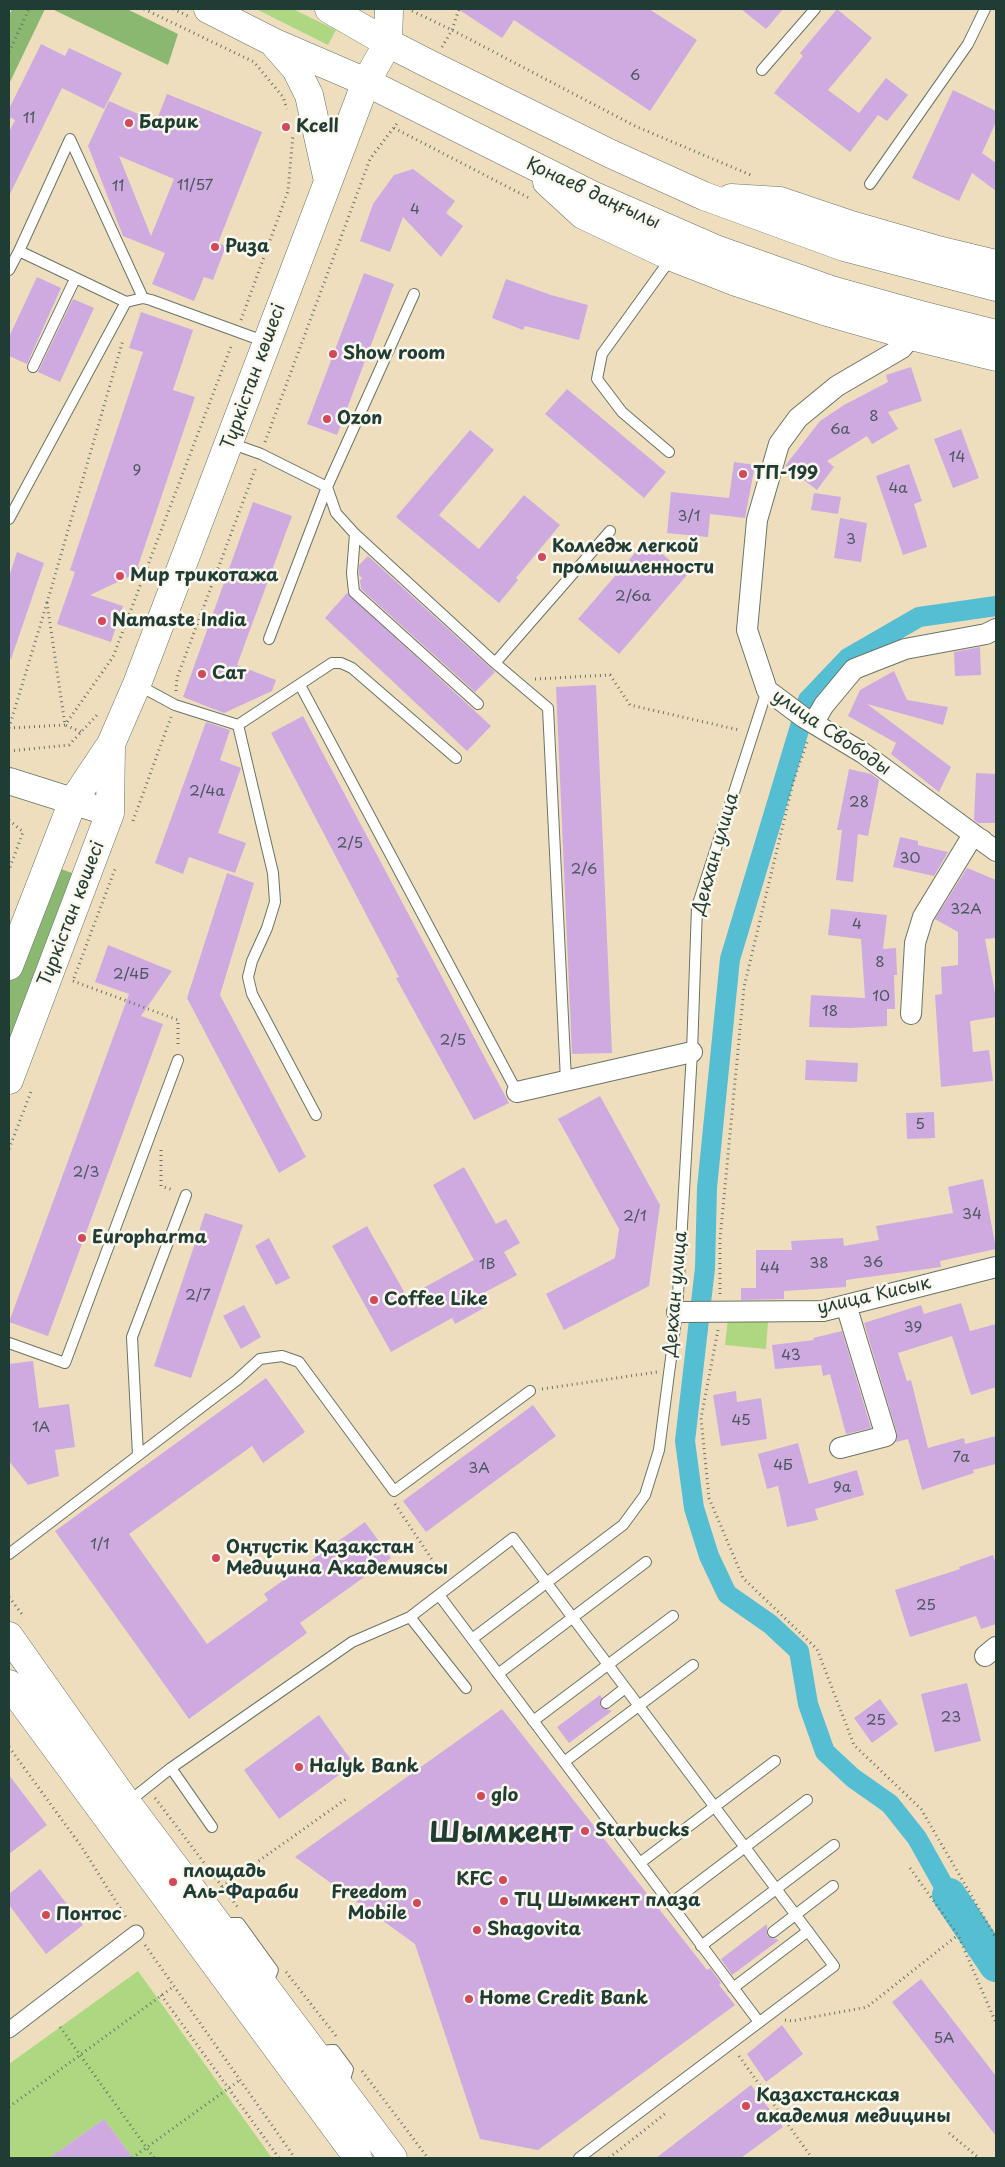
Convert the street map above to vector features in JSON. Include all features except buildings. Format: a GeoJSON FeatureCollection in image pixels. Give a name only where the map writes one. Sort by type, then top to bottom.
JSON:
{"type":"FeatureCollection","features":[{"type":"Feature","properties":{"kind":"main road"},"geometry":{"type":"LineString","coordinates":[[329,9],[388,43],[432,65],[611,154],[704,196],[844,247],[996,287]]}},
{"type":"Feature","properties":{"kind":"main road","name":"Түркістан көшесі"},"geometry":{"type":"LineString","coordinates":[[9,966],[73,801],[110,744],[137,684],[366,82],[388,43],[389,9]]}},
{"type":"Feature","properties":{"kind":"main road","name":"Қонаев даңғылы"},"geometry":{"type":"LineString","coordinates":[[199,13],[366,82],[592,195],[718,250],[831,290],[996,334]]}},
{"type":"Feature","properties":{"kind":"main road"},"geometry":{"type":"LineString","coordinates":[[273,42],[296,69],[310,95],[328,181]]}},
{"type":"Feature","properties":{"kind":"main road"},"geometry":{"type":"LineString","coordinates":[[524,161],[583,215],[672,256],[736,282],[824,311],[911,336],[996,357]]}},
{"type":"Feature","properties":{"kind":"main road"},"geometry":{"type":"LineString","coordinates":[[704,196],[780,201],[869,231],[996,264]]}},
{"type":"Feature","properties":{"kind":"main road"},"geometry":{"type":"LineString","coordinates":[[718,250],[736,282]]}},
{"type":"Feature","properties":{"kind":"main road","name":"Түркістан көшесі"},"geometry":{"type":"LineString","coordinates":[[9,1080],[110,813],[110,744]]}},
{"type":"Feature","properties":{"kind":"main road"},"geometry":{"type":"LineString","coordinates":[[17,1628],[123,1806],[358,2158]]}},
{"type":"Feature","properties":{"kind":"main road"},"geometry":{"type":"LineString","coordinates":[[9,1684],[228,1916],[266,1989],[393,2158]]}},
{"type":"Feature","properties":{"kind":"street","name":"улица Свободы"},"geometry":{"type":"LineString","coordinates":[[911,336],[902,348],[837,386],[798,418],[779,444],[757,520],[748,630],[767,690],[803,717],[863,752],[989,846]]}},
{"type":"Feature","properties":{"kind":"street"},"geometry":{"type":"LineString","coordinates":[[814,722],[824,705],[854,670],[905,649],[986,634],[996,629]]}},
{"type":"Feature","properties":{"kind":"street"},"geometry":{"type":"LineString","coordinates":[[9,781],[110,813]]}},
{"type":"Feature","properties":{"kind":"street"},"geometry":{"type":"LineString","coordinates":[[911,1014],[915,943],[923,917],[973,835],[989,846]]}},
{"type":"Feature","properties":{"kind":"street"},"geometry":{"type":"LineString","coordinates":[[517,1092],[692,1052]]}},
{"type":"Feature","properties":{"kind":"street","name":"улица Кисык"},"geometry":{"type":"LineString","coordinates":[[678,1312],[823,1311],[996,1267]]}},
{"type":"Feature","properties":{"kind":"street"},"geometry":{"type":"LineString","coordinates":[[840,1448],[886,1436],[846,1305]]}},
{"type":"Feature","properties":{"kind":"street"},"geometry":{"type":"LineString","coordinates":[[9,2030],[136,1933]]}},
{"type":"Feature","properties":{"kind":"lane"},"geometry":{"type":"LineString","coordinates":[[762,70],[815,9]]}},
{"type":"Feature","properties":{"kind":"lane"},"geometry":{"type":"LineString","coordinates":[[870,184],[968,44],[985,9]]}},
{"type":"Feature","properties":{"kind":"lane"},"geometry":{"type":"LineString","coordinates":[[9,270],[70,139],[142,298]]}},
{"type":"Feature","properties":{"kind":"lane"},"geometry":{"type":"LineString","coordinates":[[19,250],[75,279],[126,302],[142,298],[266,342]]}},
{"type":"Feature","properties":{"kind":"lane"},"geometry":{"type":"LineString","coordinates":[[670,452],[622,412],[597,379],[602,354],[672,256]]}},
{"type":"Feature","properties":{"kind":"lane"},"geometry":{"type":"LineString","coordinates":[[33,367],[75,279]]}},
{"type":"Feature","properties":{"kind":"lane"},"geometry":{"type":"LineString","coordinates":[[269,639],[327,487],[414,294]]}},
{"type":"Feature","properties":{"kind":"lane"},"geometry":{"type":"LineString","coordinates":[[9,519],[126,302]]}},
{"type":"Feature","properties":{"kind":"lane"},"geometry":{"type":"LineString","coordinates":[[230,443],[261,454],[327,487],[336,513],[354,534],[495,663],[548,708],[566,1080]]}},
{"type":"Feature","properties":{"kind":"lane"},"geometry":{"type":"LineString","coordinates":[[495,663],[610,531]]}},
{"type":"Feature","properties":{"kind":"lane"},"geometry":{"type":"LineString","coordinates":[[354,534],[352,573],[354,592],[478,704]]}},
{"type":"Feature","properties":{"kind":"lane"},"geometry":{"type":"LineString","coordinates":[[238,725],[332,663],[341,663],[352,668],[456,758]]}},
{"type":"Feature","properties":{"kind":"lane"},"geometry":{"type":"LineString","coordinates":[[137,684],[176,705],[238,725]]}},
{"type":"Feature","properties":{"kind":"lane"},"geometry":{"type":"LineString","coordinates":[[300,685],[517,1092]]}},
{"type":"Feature","properties":{"kind":"lane","name":"Декхан улица"},"geometry":{"type":"LineString","coordinates":[[472,1639],[623,1525],[645,1495],[659,1450],[678,1312],[692,1052],[697,907],[767,690]]}},
{"type":"Feature","properties":{"kind":"lane"},"geometry":{"type":"LineString","coordinates":[[238,725],[273,873],[275,902],[267,928],[252,961],[248,977],[252,994],[316,1115]]}},
{"type":"Feature","properties":{"kind":"lane"},"geometry":{"type":"LineString","coordinates":[[9,1343],[65,1363],[178,1060]]}},
{"type":"Feature","properties":{"kind":"lane"},"geometry":{"type":"LineString","coordinates":[[138,1455],[132,1337],[186,1196]]}},
{"type":"Feature","properties":{"kind":"lane"},"geometry":{"type":"LineString","coordinates":[[9,1554],[237,1380],[260,1359],[282,1356],[299,1362],[394,1491],[530,1390]]}},
{"type":"Feature","properties":{"kind":"lane"},"geometry":{"type":"LineString","coordinates":[[123,1806],[171,1768],[352,1642],[410,1618],[513,1538],[834,1966],[579,2158]]}},
{"type":"Feature","properties":{"kind":"lane"},"geometry":{"type":"LineString","coordinates":[[498,1674],[646,1562]]}},
{"type":"Feature","properties":{"kind":"lane"},"geometry":{"type":"LineString","coordinates":[[439,1595],[759,2022]]}},
{"type":"Feature","properties":{"kind":"lane"},"geometry":{"type":"LineString","coordinates":[[533,1721],[673,1616]]}},
{"type":"Feature","properties":{"kind":"lane"},"geometry":{"type":"LineString","coordinates":[[410,1618],[466,1688]]}},
{"type":"Feature","properties":{"kind":"lane"},"geometry":{"type":"LineString","coordinates":[[564,1762],[694,1665]]}},
{"type":"Feature","properties":{"kind":"lane"},"geometry":{"type":"LineString","coordinates":[[606,1703],[625,1688]]}},
{"type":"Feature","properties":{"kind":"lane"},"geometry":{"type":"LineString","coordinates":[[640,1863],[775,1761]]}},
{"type":"Feature","properties":{"kind":"lane"},"geometry":{"type":"LineString","coordinates":[[171,1768],[212,1827]]}},
{"type":"Feature","properties":{"kind":"lane"},"geometry":{"type":"LineString","coordinates":[[670,1904],[807,1800]]}},
{"type":"Feature","properties":{"kind":"lane"},"geometry":{"type":"LineString","coordinates":[[701,1946],[834,1845]]}},
{"type":"Feature","properties":{"kind":"lane"},"geometry":{"type":"LineString","coordinates":[[773,1932],[833,1886]]}},
{"type":"Feature","properties":{"kind":"lane"},"geometry":{"type":"LineString","coordinates":[[733,1988],[808,1931]]}},
{"type":"Feature","properties":{"kind":"path"},"geometry":{"type":"LineString","coordinates":[[9,52],[29,9]]}},
{"type":"Feature","properties":{"kind":"path"},"geometry":{"type":"LineString","coordinates":[[144,9],[254,62],[283,97],[288,114]]}},
{"type":"Feature","properties":{"kind":"path"},"geometry":{"type":"LineString","coordinates":[[173,9],[199,13]]}},
{"type":"Feature","properties":{"kind":"path"},"geometry":{"type":"LineString","coordinates":[[406,9],[452,30],[635,126],[754,176]]}},
{"type":"Feature","properties":{"kind":"path"},"geometry":{"type":"LineString","coordinates":[[432,65],[452,30],[459,9]]}},
{"type":"Feature","properties":{"kind":"path"},"geometry":{"type":"LineString","coordinates":[[176,705],[178,678],[370,159],[394,128],[409,104]]}},
{"type":"Feature","properties":{"kind":"path"},"geometry":{"type":"LineString","coordinates":[[66,725],[113,657],[288,191],[294,132]]}},
{"type":"Feature","properties":{"kind":"path"},"geometry":{"type":"LineString","coordinates":[[81,732],[66,725],[9,728],[124,336]]}},
{"type":"Feature","properties":{"kind":"path"},"geometry":{"type":"LineString","coordinates":[[47,603],[66,725]]}},
{"type":"Feature","properties":{"kind":"path"},"geometry":{"type":"LineString","coordinates":[[517,681],[610,674],[630,705],[752,733]]}},
{"type":"Feature","properties":{"kind":"path"},"geometry":{"type":"LineString","coordinates":[[9,751],[69,746],[101,709]]}},
{"type":"Feature","properties":{"kind":"path"},"geometry":{"type":"LineString","coordinates":[[814,722],[793,783],[744,987],[720,1239],[720,1312],[701,1418],[709,1498],[743,1578],[817,1649],[854,1746],[921,1809],[996,1938]]}},
{"type":"Feature","properties":{"kind":"path"},"geometry":{"type":"LineString","coordinates":[[9,820],[23,832],[9,870]]}},
{"type":"Feature","properties":{"kind":"path"},"geometry":{"type":"LineString","coordinates":[[73,981],[178,1020],[178,1060]]}},
{"type":"Feature","properties":{"kind":"path"},"geometry":{"type":"LineString","coordinates":[[161,1148],[161,1186],[186,1196]]}},
{"type":"Feature","properties":{"kind":"path"},"geometry":{"type":"LineString","coordinates":[[530,1390],[670,1370]]}},
{"type":"Feature","properties":{"kind":"path"},"geometry":{"type":"LineString","coordinates":[[394,1491],[395,1507],[433,1561]]}},
{"type":"Feature","properties":{"kind":"path"},"geometry":{"type":"LineString","coordinates":[[9,1597],[17,1628]]}},
{"type":"Feature","properties":{"kind":"path"},"geometry":{"type":"LineString","coordinates":[[9,1747],[81,1846],[173,1987],[295,2158]]}},
{"type":"Feature","properties":{"kind":"path"},"geometry":{"type":"LineString","coordinates":[[222,1887],[346,1799]]}},
{"type":"Feature","properties":{"kind":"path"},"geometry":{"type":"LineString","coordinates":[[123,1806],[222,1887],[228,1916]]}},
{"type":"Feature","properties":{"kind":"path"},"geometry":{"type":"LineString","coordinates":[[910,1868],[958,1935],[996,2023]]}},
{"type":"Feature","properties":{"kind":"path"},"geometry":{"type":"LineString","coordinates":[[782,2020],[792,2021],[867,2007],[958,1935]]}},
{"type":"Feature","properties":{"kind":"path"},"geometry":{"type":"LineString","coordinates":[[280,1964],[339,2040]]}},
{"type":"Feature","properties":{"kind":"path"},"geometry":{"type":"LineString","coordinates":[[9,2106],[173,1987]]}},
{"type":"Feature","properties":{"kind":"path"},"geometry":{"type":"LineString","coordinates":[[161,1995],[279,2158]]}},
{"type":"Feature","properties":{"kind":"path"},"geometry":{"type":"LineString","coordinates":[[60,2027],[154,2158]]}},
{"type":"Feature","properties":{"kind":"path"},"geometry":{"type":"LineString","coordinates":[[730,2061],[746,2049]]}},
{"type":"Feature","properties":{"kind":"path"},"geometry":{"type":"LineString","coordinates":[[738,2055],[812,2158]]}},
{"type":"Feature","properties":{"kind":"path"},"geometry":{"type":"LineString","coordinates":[[356,2063],[428,2158]]}},
{"type":"Feature","properties":{"kind":"path"},"geometry":{"type":"LineString","coordinates":[[132,2158],[240,2080]]}},
{"type":"Feature","properties":{"kind":"path"},"geometry":{"type":"LineString","coordinates":[[609,2158],[670,2110]]}},
{"type":"Feature","properties":{"kind":"path"},"geometry":{"type":"LineString","coordinates":[[949,2133],[979,2158]]}},
{"type":"Feature","properties":{"kind":"green space"},"geometry":{"type":"Polygon","coordinates":[[[12,9],[45,9],[9,84],[9,16],[12,9]]]}},
{"type":"Feature","properties":{"kind":"green space"},"geometry":{"type":"Polygon","coordinates":[[[52,9],[127,9],[178,34],[168,65],[52,9]]]}},
{"type":"Feature","properties":{"kind":"green space"},"geometry":{"type":"Polygon","coordinates":[[[256,9],[293,9],[336,30],[328,45],[256,9]]]}},
{"type":"Feature","properties":{"kind":"green space"},"geometry":{"type":"Polygon","coordinates":[[[50,865],[83,877],[9,1071],[9,976],[50,865]]]}},
{"type":"Feature","properties":{"kind":"green space"},"geometry":{"type":"Polygon","coordinates":[[[728,1318],[768,1322],[766,1349],[725,1345],[728,1318]]]}},
{"type":"Feature","properties":{"kind":"green space"},"geometry":{"type":"Polygon","coordinates":[[[138,1971],[272,2158],[133,2158],[104,2119],[49,2158],[9,2158],[9,2064],[138,1971]]]}},
{"type":"Feature","properties":{"kind":"waterway"},"geometry":{"type":"LineString","coordinates":[[950,1897],[917,1838],[890,1804],[853,1778],[825,1752],[808,1704],[799,1651],[770,1624],[727,1594],[709,1556],[694,1508],[685,1441],[705,1268],[707,1188],[730,959],[808,700],[848,658],[919,617],[996,606]]}},
{"type":"Feature","properties":{"kind":"waterway"},"geometry":{"type":"LineString","coordinates":[[949,1895],[996,1965]]}},
{"type":"Feature","properties":{"kind":"place","name":"Барик"},"geometry":{"type":"Point","coordinates":[129,123]}},
{"type":"Feature","properties":{"kind":"place","name":"Kcell"},"geometry":{"type":"Point","coordinates":[286,127]}},
{"type":"Feature","properties":{"kind":"place","name":"Риза"},"geometry":{"type":"Point","coordinates":[215,247]}},
{"type":"Feature","properties":{"kind":"place","name":"Show room"},"geometry":{"type":"Point","coordinates":[333,354]}},
{"type":"Feature","properties":{"kind":"place","name":"Ozon"},"geometry":{"type":"Point","coordinates":[327,419]}},
{"type":"Feature","properties":{"kind":"place","name":"ТП-199"},"geometry":{"type":"Point","coordinates":[743,474]}},
{"type":"Feature","properties":{"kind":"place","name":"Колледж легкой промышленности"},"geometry":{"type":"Point","coordinates":[542,557]}},
{"type":"Feature","properties":{"kind":"place","name":"Мир трикотажа"},"geometry":{"type":"Point","coordinates":[120,576]}},
{"type":"Feature","properties":{"kind":"place","name":"Namaste India"},"geometry":{"type":"Point","coordinates":[102,621]}},
{"type":"Feature","properties":{"kind":"place","name":"Сат"},"geometry":{"type":"Point","coordinates":[202,674]}},
{"type":"Feature","properties":{"kind":"place","name":"Europharma"},"geometry":{"type":"Point","coordinates":[82,1238]}},
{"type":"Feature","properties":{"kind":"place","name":"Coffee Like"},"geometry":{"type":"Point","coordinates":[374,1300]}},
{"type":"Feature","properties":{"kind":"place","name":"Оңтүстік Қазақстан Медицина Академиясы"},"geometry":{"type":"Point","coordinates":[216,1558]}},
{"type":"Feature","properties":{"kind":"place","name":"Halyk Bank"},"geometry":{"type":"Point","coordinates":[299,1767]}},
{"type":"Feature","properties":{"kind":"place","name":"glo"},"geometry":{"type":"Point","coordinates":[481,1796]}},
{"type":"Feature","properties":{"kind":"place","name":"Starbucks"},"geometry":{"type":"Point","coordinates":[585,1831]}},
{"type":"Feature","properties":{"kind":"place","name":"KFC"},"geometry":{"type":"Point","coordinates":[503,1880]}},
{"type":"Feature","properties":{"kind":"place","name":"площадь Аль-Фараби"},"geometry":{"type":"Point","coordinates":[173,1882]}},
{"type":"Feature","properties":{"kind":"place","name":"ТЦ Шымкент плаза"},"geometry":{"type":"Point","coordinates":[504,1901]}},
{"type":"Feature","properties":{"kind":"place","name":"Freedom Mobile"},"geometry":{"type":"Point","coordinates":[417,1903]}},
{"type":"Feature","properties":{"kind":"place","name":"Понтос"},"geometry":{"type":"Point","coordinates":[46,1915]}},
{"type":"Feature","properties":{"kind":"place","name":"Shagovita"},"geometry":{"type":"Point","coordinates":[477,1930]}},
{"type":"Feature","properties":{"kind":"place","name":"Home Credit Bank"},"geometry":{"type":"Point","coordinates":[469,1999]}},
{"type":"Feature","properties":{"kind":"place","name":"Казахстанская академия медицины"},"geometry":{"type":"Point","coordinates":[746,2106]}},
{"type":"Feature","properties":{"kind":"district","name":"Шымкент"},"geometry":{"type":"Point","coordinates":[501,1834]}}]}
